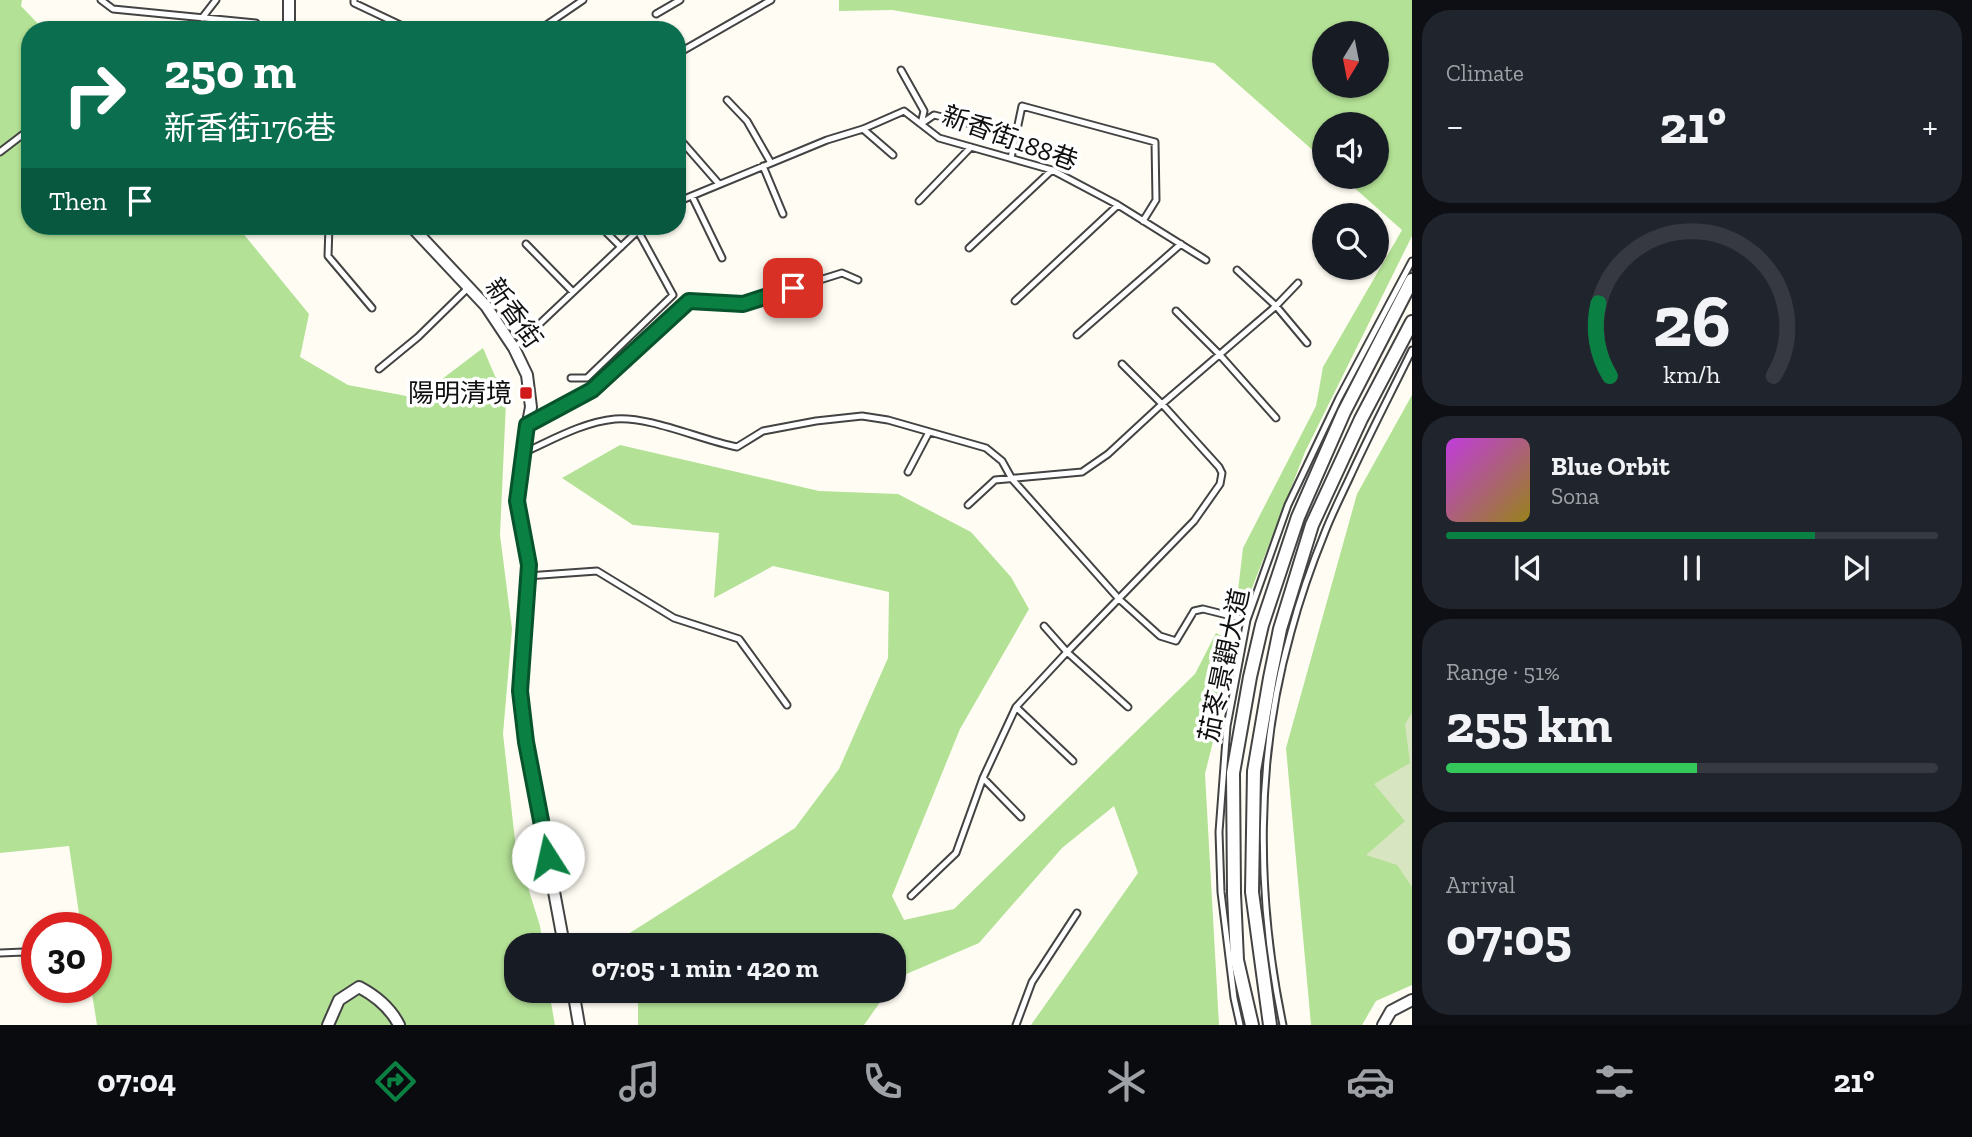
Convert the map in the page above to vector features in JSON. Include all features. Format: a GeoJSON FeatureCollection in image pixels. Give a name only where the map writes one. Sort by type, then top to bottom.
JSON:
{"type":"FeatureCollection","features":[{"type":"Feature","properties":{"kind":"street"},"geometry":{"type":"LineString","coordinates":[[289,0],[289,21]]}},
{"type":"Feature","properties":{"kind":"street","name":"新香街"},"geometry":{"type":"LineString","coordinates":[[419,235],[486,306],[514,348],[527,375],[531,407],[522,453],[517,501],[529,565],[520,691],[526,742],[562,933]]}},
{"type":"Feature","properties":{"kind":"street"},"geometry":{"type":"LineString","coordinates":[[1252,1025],[1237,960],[1233,773],[1250,677],[1262,625],[1298,517],[1344,412],[1412,280]]}},
{"type":"Feature","properties":{"kind":"street"},"geometry":{"type":"LineString","coordinates":[[1270,1025],[1251,892],[1254,771],[1270,678],[1280,629],[1312,525],[1361,419],[1412,322]]}},
{"type":"Feature","properties":{"kind":"street"},"geometry":{"type":"LineString","coordinates":[[328,1025],[339,1000],[359,987],[376,997],[399,1025]]}},
{"type":"Feature","properties":{"kind":"street"},"geometry":{"type":"LineString","coordinates":[[1383,1025],[1391,1012],[1412,993]]}},
{"type":"Feature","properties":{"kind":"street"},"geometry":{"type":"LineString","coordinates":[[1391,1012],[1412,1000]]}},
{"type":"Feature","properties":{"kind":"street"},"geometry":{"type":"LineString","coordinates":[[575,1003],[578,1024]]}},
{"type":"Feature","properties":{"kind":"lane"},"geometry":{"type":"LineString","coordinates":[[101,0],[113,9],[235,21]]}},
{"type":"Feature","properties":{"kind":"lane"},"geometry":{"type":"LineString","coordinates":[[202,18],[216,0]]}},
{"type":"Feature","properties":{"kind":"lane"},"geometry":{"type":"LineString","coordinates":[[354,0],[393,21]]}},
{"type":"Feature","properties":{"kind":"lane"},"geometry":{"type":"LineString","coordinates":[[552,21],[583,0]]}},
{"type":"Feature","properties":{"kind":"lane"},"geometry":{"type":"LineString","coordinates":[[656,14],[680,0]]}},
{"type":"Feature","properties":{"kind":"lane"},"geometry":{"type":"LineString","coordinates":[[686,49],[771,0]]}},
{"type":"Feature","properties":{"kind":"lane"},"geometry":{"type":"LineString","coordinates":[[901,70],[924,111],[921,124]]}},
{"type":"Feature","properties":{"kind":"lane"},"geometry":{"type":"LineString","coordinates":[[726,100],[747,121],[771,163]]}},
{"type":"Feature","properties":{"kind":"lane"},"geometry":{"type":"LineString","coordinates":[[1011,158],[1022,106],[1156,142],[1156,200],[1143,220]]}},
{"type":"Feature","properties":{"kind":"lane","name":"新香街188巷"},"geometry":{"type":"LineString","coordinates":[[686,198],[904,111],[939,138],[1052,170],[1118,205],[1206,260]]}},
{"type":"Feature","properties":{"kind":"lane"},"geometry":{"type":"LineString","coordinates":[[921,124],[934,115],[984,127]]}},
{"type":"Feature","properties":{"kind":"lane"},"geometry":{"type":"LineString","coordinates":[[863,129],[893,156]]}},
{"type":"Feature","properties":{"kind":"lane"},"geometry":{"type":"LineString","coordinates":[[0,152],[21,136]]}},
{"type":"Feature","properties":{"kind":"lane"},"geometry":{"type":"LineString","coordinates":[[686,146],[719,184]]}},
{"type":"Feature","properties":{"kind":"lane"},"geometry":{"type":"LineString","coordinates":[[919,201],[971,147]]}},
{"type":"Feature","properties":{"kind":"lane"},"geometry":{"type":"LineString","coordinates":[[763,166],[783,214]]}},
{"type":"Feature","properties":{"kind":"lane"},"geometry":{"type":"LineString","coordinates":[[969,248],[1052,170]]}},
{"type":"Feature","properties":{"kind":"lane"},"geometry":{"type":"LineString","coordinates":[[692,196],[722,258]]}},
{"type":"Feature","properties":{"kind":"lane"},"geometry":{"type":"LineString","coordinates":[[1015,301],[1118,205]]}},
{"type":"Feature","properties":{"kind":"lane"},"geometry":{"type":"LineString","coordinates":[[329,235],[328,256],[372,309]]}},
{"type":"Feature","properties":{"kind":"lane"},"geometry":{"type":"LineString","coordinates":[[609,235],[621,247]]}},
{"type":"Feature","properties":{"kind":"lane"},"geometry":{"type":"LineString","coordinates":[[514,348],[634,235]]}},
{"type":"Feature","properties":{"kind":"lane"},"geometry":{"type":"LineString","coordinates":[[571,378],[587,378],[673,295],[644,235]]}},
{"type":"Feature","properties":{"kind":"lane"},"geometry":{"type":"LineString","coordinates":[[526,244],[573,292]]}},
{"type":"Feature","properties":{"kind":"lane"},"geometry":{"type":"LineString","coordinates":[[1077,335],[1181,244]]}},
{"type":"Feature","properties":{"kind":"lane","name":"茄苳景觀大道"},"geometry":{"type":"LineString","coordinates":[[1240,1025],[1221,892],[1219,832],[1227,726],[1247,620],[1289,505],[1339,398],[1412,261]]}},
{"type":"Feature","properties":{"kind":"lane"},"geometry":{"type":"LineString","coordinates":[[1237,270],[1276,306],[1307,343]]}},
{"type":"Feature","properties":{"kind":"lane"},"geometry":{"type":"LineString","coordinates":[[527,425],[592,390],[689,301],[743,304],[842,273],[858,280]]}},
{"type":"Feature","properties":{"kind":"lane"},"geometry":{"type":"LineString","coordinates":[[968,505],[995,480],[1082,472],[1108,454],[1276,306],[1298,283]]}},
{"type":"Feature","properties":{"kind":"lane"},"geometry":{"type":"LineString","coordinates":[[379,369],[418,337],[469,288]]}},
{"type":"Feature","properties":{"kind":"lane"},"geometry":{"type":"LineString","coordinates":[[1176,311],[1276,418]]}},
{"type":"Feature","properties":{"kind":"lane"},"geometry":{"type":"LineString","coordinates":[[1283,1025],[1264,891],[1266,769],[1276,698],[1290,633],[1326,528],[1412,350]]}},
{"type":"Feature","properties":{"kind":"lane"},"geometry":{"type":"LineString","coordinates":[[911,896],[956,853],[983,778],[1016,707],[1194,521],[1220,484],[1222,473],[1219,467],[1122,364]]}},
{"type":"Feature","properties":{"kind":"lane"},"geometry":{"type":"LineString","coordinates":[[522,453],[581,428],[616,419],[653,423],[737,447],[764,431],[816,421],[862,416],[888,420],[986,448],[1002,461],[1012,479],[1119,599],[1160,636],[1176,641],[1194,611],[1203,609],[1247,620]]}},
{"type":"Feature","properties":{"kind":"lane"},"geometry":{"type":"LineString","coordinates":[[908,472],[929,432]]}},
{"type":"Feature","properties":{"kind":"lane"},"geometry":{"type":"LineString","coordinates":[[527,576],[597,571],[674,618],[739,639],[787,705]]}},
{"type":"Feature","properties":{"kind":"lane"},"geometry":{"type":"LineString","coordinates":[[1044,626],[1067,652],[1128,708]]}},
{"type":"Feature","properties":{"kind":"lane"},"geometry":{"type":"LineString","coordinates":[[1016,707],[1073,761]]}},
{"type":"Feature","properties":{"kind":"lane"},"geometry":{"type":"LineString","coordinates":[[983,778],[1021,817]]}},
{"type":"Feature","properties":{"kind":"lane"},"geometry":{"type":"LineString","coordinates":[[1016,1025],[1032,982],[1077,913]]}},
{"type":"Feature","properties":{"kind":"lane"},"geometry":{"type":"LineString","coordinates":[[0,953],[21,952]]}},
{"type":"Feature","properties":{"kind":"lane"},"geometry":{"type":"LineString","coordinates":[[1237,960],[1237,1011]]}},
{"type":"Feature","properties":{"kind":"green space"},"geometry":{"type":"Polygon","coordinates":[[[0,0],[22,0],[21,6],[35,21],[21,21],[21,235],[244,235],[309,314],[300,357],[348,385],[417,398],[483,348],[506,402],[500,535],[512,629],[503,734],[516,849],[541,933],[504,933],[504,1003],[551,1003],[555,1025],[97,1025],[94,1003],[112,1003],[112,912],[79,912],[69,846],[0,853],[0,0]]]}},
{"type":"Feature","properties":{"kind":"green space"},"geometry":{"type":"Polygon","coordinates":[[[839,0],[1412,0],[1412,236],[1305,452],[1247,601],[1237,599],[1243,548],[1316,406],[1323,367],[1373,280],[1389,280],[1389,253],[1402,230],[1389,219],[1389,203],[1371,203],[1356,189],[1389,189],[1389,112],[1312,112],[1312,150],[1214,63],[892,10],[839,11],[839,0]]]}},
{"type":"Feature","properties":{"kind":"green space"},"geometry":{"type":"Polygon","coordinates":[[[1412,395],[1412,985],[1376,1001],[1362,1025],[1311,1025],[1286,748],[1357,494],[1412,395]]]}},
{"type":"Feature","properties":{"kind":"green space"},"geometry":{"type":"Polygon","coordinates":[[[620,445],[819,491],[898,494],[971,532],[1011,577],[1029,609],[960,729],[892,896],[904,920],[954,909],[1195,674],[1216,633],[1237,644],[1205,774],[1219,1025],[1031,1025],[1138,873],[1114,806],[1062,848],[979,943],[906,974],[906,933],[630,933],[795,828],[839,769],[888,658],[889,592],[773,566],[714,598],[719,533],[633,525],[562,478],[620,445]]]}},
{"type":"Feature","properties":{"kind":"green space"},"geometry":{"type":"Polygon","coordinates":[[[1412,713],[1412,887],[1397,865],[1366,855],[1405,821],[1374,784],[1410,763],[1405,724],[1412,713]]]}},
{"type":"Feature","properties":{"kind":"green space"},"geometry":{"type":"Polygon","coordinates":[[[638,1003],[880,1003],[864,1025],[638,1025],[638,1003]]]}},
{"type":"Feature","properties":{"kind":"place","name":"陽明清境"},"geometry":{"type":"Point","coordinates":[526,393]}},
{"type":"Feature","properties":{"kind":"route"},"geometry":{"type":"LineString","coordinates":[[548,857],[526,742],[520,691],[529,565],[517,501],[527,425],[592,390],[689,301],[743,304],[793,288]]}}]}
